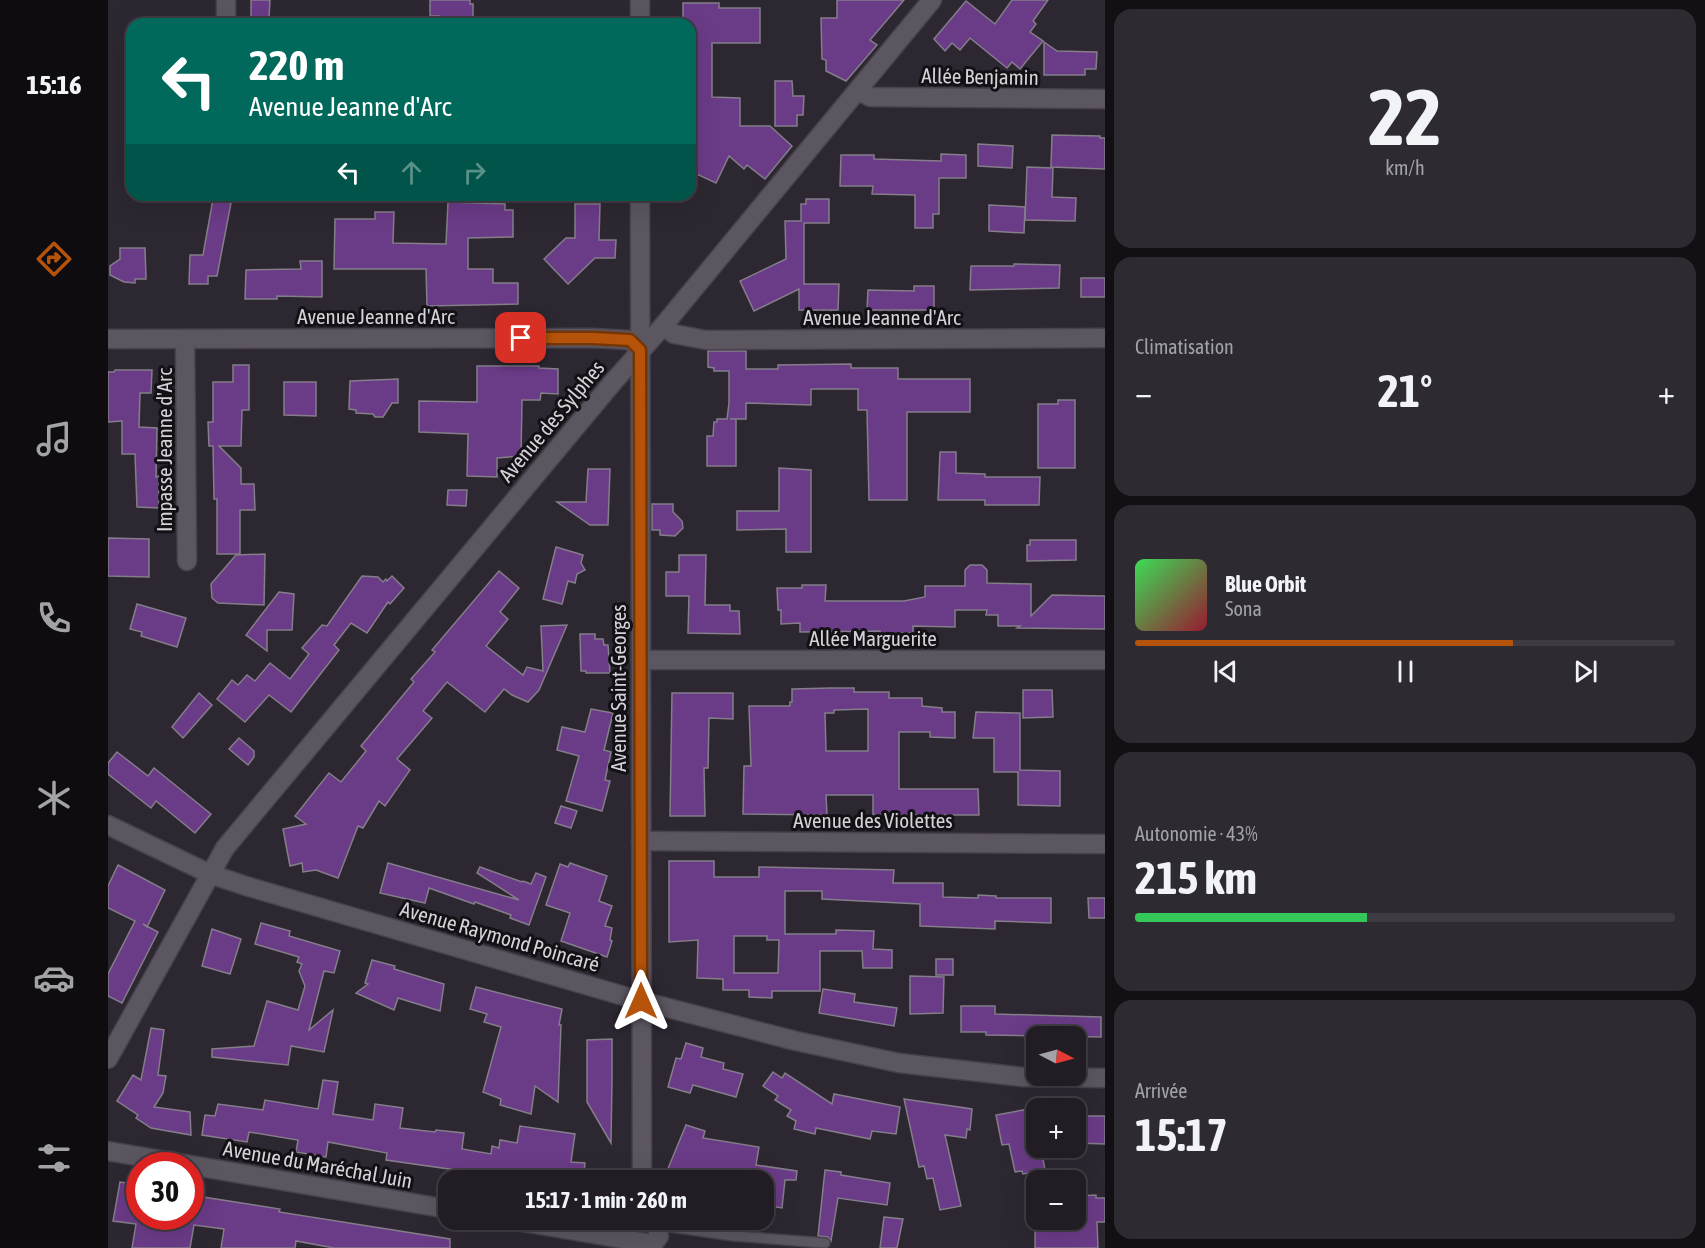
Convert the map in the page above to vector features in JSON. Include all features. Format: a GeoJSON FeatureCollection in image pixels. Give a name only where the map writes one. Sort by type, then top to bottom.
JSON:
{"type":"FeatureCollection","features":[{"type":"Feature","properties":{"kind":"street"},"geometry":{"type":"LineString","coordinates":[[226,0],[226,18]]}},
{"type":"Feature","properties":{"kind":"street"},"geometry":{"type":"LineString","coordinates":[[640,0],[640,18]]}},
{"type":"Feature","properties":{"kind":"street","name":"Avenue des Sylphes"},"geometry":{"type":"LineString","coordinates":[[108,1059],[225,848],[640,350],[663,326],[932,0]]}},
{"type":"Feature","properties":{"kind":"street","name":"Allée Benjamin"},"geometry":{"type":"LineString","coordinates":[[858,90],[870,97],[1105,99]]}},
{"type":"Feature","properties":{"kind":"street","name":"Avenue Saint-Georges"},"geometry":{"type":"LineString","coordinates":[[640,201],[642,1170]]}},
{"type":"Feature","properties":{"kind":"street","name":"Avenue Jeanne d'Arc"},"geometry":{"type":"LineString","coordinates":[[663,326],[674,334],[706,340],[1105,338]]}},
{"type":"Feature","properties":{"kind":"street","name":"Avenue Jeanne d'Arc"},"geometry":{"type":"LineString","coordinates":[[108,339],[593,338],[630,340],[640,350]]}},
{"type":"Feature","properties":{"kind":"street","name":"Impasse Jeanne d'Arc"},"geometry":{"type":"LineString","coordinates":[[185,339],[187,561]]}},
{"type":"Feature","properties":{"kind":"street","name":"Allée Marguerite"},"geometry":{"type":"LineString","coordinates":[[641,660],[1105,660]]}},
{"type":"Feature","properties":{"kind":"street","name":"Avenue Raymond Poincaré"},"geometry":{"type":"LineString","coordinates":[[108,825],[210,874],[641,1001],[796,1041],[899,1063],[1023,1077],[1105,1078]]}},
{"type":"Feature","properties":{"kind":"street","name":"Avenue des Violettes"},"geometry":{"type":"LineString","coordinates":[[641,842],[1105,844]]}},
{"type":"Feature","properties":{"kind":"street","name":"Avenue du Maréchal Juin"},"geometry":{"type":"LineString","coordinates":[[108,1151],[438,1207]]}},
{"type":"Feature","properties":{"kind":"street"},"geometry":{"type":"LineString","coordinates":[[570,1230],[653,1244],[659,1236],[658,1230]]}},
{"type":"Feature","properties":{"kind":"lane"},"geometry":{"type":"LineString","coordinates":[[701,1230],[734,1236],[825,1243]]}},
{"type":"Feature","properties":{"kind":"building"},"geometry":{"type":"Polygon","coordinates":[[[251,0],[270,0],[269,18],[251,18],[251,0]]]}},
{"type":"Feature","properties":{"kind":"building"},"geometry":{"type":"Polygon","coordinates":[[[430,0],[470,0],[470,4],[473,4],[473,18],[430,16],[430,0]]]}},
{"type":"Feature","properties":{"kind":"building"},"geometry":{"type":"Polygon","coordinates":[[[837,0],[904,0],[870,40],[877,45],[846,81],[826,71],[826,60],[822,59],[821,18],[837,18],[837,0]]]}},
{"type":"Feature","properties":{"kind":"building"},"geometry":{"type":"Polygon","coordinates":[[[1012,0],[1048,0],[1033,21],[1036,24],[1030,32],[1043,41],[1020,69],[1012,62],[1007,68],[970,38],[960,50],[952,43],[945,51],[934,39],[966,1],[995,24],[1012,0]]]}},
{"type":"Feature","properties":{"kind":"building"},"geometry":{"type":"Polygon","coordinates":[[[683,3],[719,3],[719,8],[760,8],[760,43],[712,43],[712,97],[740,98],[740,126],[770,126],[792,146],[765,179],[747,165],[744,169],[729,156],[716,183],[696,174],[696,18],[683,18],[683,3]]]}},
{"type":"Feature","properties":{"kind":"building"},"geometry":{"type":"Polygon","coordinates":[[[1044,42],[1057,51],[1097,52],[1096,69],[1085,69],[1085,75],[1044,75],[1044,42]]]}},
{"type":"Feature","properties":{"kind":"building"},"geometry":{"type":"Polygon","coordinates":[[[775,81],[792,81],[793,96],[804,96],[803,115],[797,115],[797,126],[775,126],[775,81]]]}},
{"type":"Feature","properties":{"kind":"building"},"geometry":{"type":"Polygon","coordinates":[[[1052,135],[1105,138],[1105,169],[1051,167],[1052,135]]]}},
{"type":"Feature","properties":{"kind":"building"},"geometry":{"type":"Polygon","coordinates":[[[978,144],[1013,146],[1012,168],[978,166],[978,144]]]}},
{"type":"Feature","properties":{"kind":"building"},"geometry":{"type":"Polygon","coordinates":[[[941,154],[966,155],[966,178],[939,178],[939,214],[933,214],[933,228],[915,228],[915,195],[872,194],[873,186],[840,186],[841,155],[874,155],[874,159],[941,161],[941,154]]]}},
{"type":"Feature","properties":{"kind":"building"},"geometry":{"type":"Polygon","coordinates":[[[1027,167],[1053,168],[1052,197],[1076,198],[1075,221],[1025,220],[1027,167]]]}},
{"type":"Feature","properties":{"kind":"building"},"geometry":{"type":"Polygon","coordinates":[[[806,199],[829,199],[829,223],[804,223],[804,284],[839,284],[838,310],[799,310],[799,289],[754,311],[740,281],[786,259],[785,221],[801,221],[801,204],[806,204],[806,199]]]}},
{"type":"Feature","properties":{"kind":"building"},"geometry":{"type":"Polygon","coordinates":[[[213,201],[231,203],[217,276],[208,276],[208,284],[189,284],[190,255],[203,255],[213,201]]]}},
{"type":"Feature","properties":{"kind":"building"},"geometry":{"type":"Polygon","coordinates":[[[448,202],[505,204],[505,210],[513,210],[513,237],[468,238],[468,269],[493,269],[493,283],[518,283],[518,304],[427,306],[426,269],[334,269],[335,219],[375,219],[375,212],[394,212],[393,243],[446,244],[448,202]]]}},
{"type":"Feature","properties":{"kind":"building"},"geometry":{"type":"Polygon","coordinates":[[[575,204],[600,204],[599,240],[616,240],[615,258],[595,258],[568,284],[544,259],[566,238],[575,238],[575,204]]]}},
{"type":"Feature","properties":{"kind":"building"},"geometry":{"type":"Polygon","coordinates":[[[989,205],[1025,207],[1024,233],[989,231],[989,205]]]}},
{"type":"Feature","properties":{"kind":"building"},"geometry":{"type":"Polygon","coordinates":[[[120,248],[145,248],[146,279],[135,279],[135,283],[124,282],[110,275],[110,266],[120,259],[120,248]]]}},
{"type":"Feature","properties":{"kind":"building"},"geometry":{"type":"Polygon","coordinates":[[[300,261],[322,261],[322,297],[277,296],[277,299],[245,299],[246,270],[301,269],[300,261]]]}},
{"type":"Feature","properties":{"kind":"building"},"geometry":{"type":"Polygon","coordinates":[[[1014,264],[1060,265],[1059,288],[970,290],[971,266],[1014,266],[1014,264]]]}},
{"type":"Feature","properties":{"kind":"building"},"geometry":{"type":"Polygon","coordinates":[[[1081,278],[1105,278],[1105,297],[1081,297],[1081,278]]]}},
{"type":"Feature","properties":{"kind":"building"},"geometry":{"type":"Polygon","coordinates":[[[914,286],[934,286],[934,310],[867,310],[868,290],[914,291],[914,286]]]}},
{"type":"Feature","properties":{"kind":"building"},"geometry":{"type":"Polygon","coordinates":[[[708,351],[746,351],[746,369],[778,369],[778,365],[851,364],[851,368],[898,368],[898,379],[970,379],[970,412],[907,412],[907,500],[869,500],[867,410],[858,410],[858,389],[811,389],[811,405],[746,403],[746,419],[736,419],[736,466],[707,466],[707,436],[713,436],[714,422],[717,422],[717,419],[727,419],[729,403],[729,371],[714,371],[714,368],[708,367],[708,351]]]}},
{"type":"Feature","properties":{"kind":"building"},"geometry":{"type":"Polygon","coordinates":[[[233,365],[249,365],[249,410],[242,410],[241,446],[219,446],[241,468],[241,484],[254,484],[255,510],[240,510],[240,554],[217,554],[217,499],[214,499],[213,446],[209,446],[208,422],[213,422],[213,382],[233,382],[233,365]]]}},
{"type":"Feature","properties":{"kind":"building"},"geometry":{"type":"Polygon","coordinates":[[[477,366],[539,366],[539,368],[558,369],[558,394],[541,393],[540,400],[522,400],[521,456],[497,458],[497,477],[467,476],[468,434],[419,432],[419,401],[477,402],[477,366]]]}},
{"type":"Feature","properties":{"kind":"building"},"geometry":{"type":"Polygon","coordinates":[[[152,370],[151,393],[140,393],[139,427],[157,428],[156,477],[159,476],[159,508],[137,507],[135,454],[122,454],[122,421],[108,422],[108,372],[152,370]]]}},
{"type":"Feature","properties":{"kind":"building"},"geometry":{"type":"Polygon","coordinates":[[[398,379],[398,403],[392,403],[383,417],[356,413],[356,410],[349,409],[350,381],[398,379]]]}},
{"type":"Feature","properties":{"kind":"building"},"geometry":{"type":"Polygon","coordinates":[[[284,382],[316,382],[316,416],[284,415],[284,382]]]}},
{"type":"Feature","properties":{"kind":"building"},"geometry":{"type":"Polygon","coordinates":[[[1058,400],[1075,400],[1075,468],[1038,468],[1038,404],[1058,404],[1058,400]]]}},
{"type":"Feature","properties":{"kind":"building"},"geometry":{"type":"Polygon","coordinates":[[[940,452],[956,452],[956,473],[985,474],[985,477],[1040,477],[1039,505],[985,505],[985,500],[938,500],[940,452]]]}},
{"type":"Feature","properties":{"kind":"building"},"geometry":{"type":"Polygon","coordinates":[[[779,468],[811,470],[811,552],[786,552],[786,529],[737,530],[737,511],[779,511],[779,468]]]}},
{"type":"Feature","properties":{"kind":"building"},"geometry":{"type":"Polygon","coordinates":[[[588,469],[610,469],[608,525],[590,525],[557,502],[586,502],[588,469]]]}},
{"type":"Feature","properties":{"kind":"building"},"geometry":{"type":"Polygon","coordinates":[[[448,490],[467,490],[466,506],[447,505],[448,490]]]}},
{"type":"Feature","properties":{"kind":"building"},"geometry":{"type":"Polygon","coordinates":[[[652,504],[673,504],[673,512],[682,521],[683,528],[675,536],[660,535],[660,530],[652,530],[652,504]]]}},
{"type":"Feature","properties":{"kind":"building"},"geometry":{"type":"Polygon","coordinates":[[[108,538],[149,539],[149,577],[108,576],[108,538]]]}},
{"type":"Feature","properties":{"kind":"building"},"geometry":{"type":"Polygon","coordinates":[[[1030,540],[1076,540],[1076,560],[1027,561],[1027,545],[1030,545],[1030,540]]]}},
{"type":"Feature","properties":{"kind":"building"},"geometry":{"type":"Polygon","coordinates":[[[556,547],[583,555],[581,563],[585,570],[577,574],[575,583],[568,581],[562,604],[543,599],[556,547]]]}},
{"type":"Feature","properties":{"kind":"building"},"geometry":{"type":"Polygon","coordinates":[[[265,554],[264,605],[218,603],[212,598],[211,584],[236,555],[265,554]]]}},
{"type":"Feature","properties":{"kind":"building"},"geometry":{"type":"Polygon","coordinates":[[[679,555],[706,555],[705,605],[730,605],[730,611],[739,611],[740,634],[688,633],[689,596],[666,596],[666,572],[679,572],[679,555]]]}},
{"type":"Feature","properties":{"kind":"building"},"geometry":{"type":"Polygon","coordinates":[[[970,565],[982,565],[987,570],[987,583],[1031,584],[1031,616],[1052,595],[1105,596],[1105,629],[998,626],[998,615],[986,615],[987,610],[955,610],[955,627],[913,626],[913,633],[800,632],[800,623],[781,624],[777,588],[826,585],[825,601],[904,601],[925,597],[925,586],[965,586],[965,570],[970,565]]]}},
{"type":"Feature","properties":{"kind":"building"},"geometry":{"type":"Polygon","coordinates":[[[499,571],[519,588],[500,612],[508,619],[486,646],[523,675],[527,667],[543,671],[541,626],[567,625],[539,690],[528,702],[504,689],[485,712],[447,682],[423,711],[432,718],[397,759],[410,770],[385,806],[379,801],[363,828],[358,826],[338,878],[316,870],[303,872],[302,863],[290,866],[283,829],[306,824],[295,816],[329,773],[341,782],[366,751],[361,746],[414,682],[411,679],[435,652],[432,650],[499,571]]]}},
{"type":"Feature","properties":{"kind":"building"},"geometry":{"type":"Polygon","coordinates":[[[362,576],[378,577],[383,582],[392,576],[404,588],[390,604],[388,602],[367,633],[351,623],[334,645],[339,650],[291,712],[269,695],[245,722],[217,699],[232,680],[238,685],[247,675],[255,681],[270,663],[290,679],[309,654],[302,648],[322,625],[327,626],[362,576]]]}},
{"type":"Feature","properties":{"kind":"building"},"geometry":{"type":"Polygon","coordinates":[[[279,592],[294,594],[292,630],[267,630],[267,651],[246,635],[279,592]]]}},
{"type":"Feature","properties":{"kind":"building"},"geometry":{"type":"Polygon","coordinates":[[[137,604],[186,618],[177,647],[141,636],[142,632],[130,629],[137,604]]]}},
{"type":"Feature","properties":{"kind":"building"},"geometry":{"type":"Polygon","coordinates":[[[580,634],[595,634],[595,639],[603,639],[604,645],[608,645],[610,673],[581,671],[580,634]]]}},
{"type":"Feature","properties":{"kind":"building"},"geometry":{"type":"Polygon","coordinates":[[[854,688],[854,692],[889,692],[889,698],[922,698],[922,706],[942,708],[942,712],[955,712],[955,738],[930,737],[930,732],[899,732],[899,789],[978,789],[979,815],[873,815],[873,795],[826,795],[827,815],[743,814],[744,766],[751,766],[749,706],[790,706],[792,689],[854,688]],[[868,709],[834,710],[834,713],[825,713],[826,751],[868,751],[868,709]]]}},
{"type":"Feature","properties":{"kind":"building"},"geometry":{"type":"Polygon","coordinates":[[[1023,690],[1052,690],[1053,717],[1023,718],[1023,690]]]}},
{"type":"Feature","properties":{"kind":"building"},"geometry":{"type":"Polygon","coordinates":[[[199,693],[212,705],[183,738],[172,727],[199,693]]]}},
{"type":"Feature","properties":{"kind":"building"},"geometry":{"type":"Polygon","coordinates":[[[672,693],[733,693],[733,719],[709,718],[708,768],[704,768],[705,816],[670,816],[672,693]]]}},
{"type":"Feature","properties":{"kind":"building"},"geometry":{"type":"Polygon","coordinates":[[[591,709],[613,713],[604,750],[611,752],[605,780],[610,781],[602,811],[566,801],[579,756],[557,750],[562,727],[585,732],[591,709]]]}},
{"type":"Feature","properties":{"kind":"building"},"geometry":{"type":"Polygon","coordinates":[[[976,712],[1020,713],[1020,770],[1060,771],[1060,806],[1018,805],[1018,772],[994,772],[994,738],[973,738],[976,712]]]}},
{"type":"Feature","properties":{"kind":"building"},"geometry":{"type":"Polygon","coordinates":[[[239,738],[254,751],[254,757],[248,765],[229,749],[239,738]]]}},
{"type":"Feature","properties":{"kind":"building"},"geometry":{"type":"Polygon","coordinates":[[[117,752],[148,776],[154,768],[211,814],[195,833],[156,801],[151,808],[108,774],[108,763],[117,752]]]}},
{"type":"Feature","properties":{"kind":"building"},"geometry":{"type":"Polygon","coordinates":[[[561,806],[577,811],[571,828],[555,823],[561,806]]]}},
{"type":"Feature","properties":{"kind":"building"},"geometry":{"type":"Polygon","coordinates":[[[669,861],[714,861],[714,877],[759,877],[759,867],[894,870],[893,883],[943,883],[943,897],[978,898],[978,895],[996,896],[996,898],[1051,898],[1051,923],[995,921],[995,929],[920,926],[920,904],[822,899],[822,891],[785,891],[785,934],[836,934],[836,930],[874,931],[873,949],[892,950],[892,968],[863,968],[862,951],[820,951],[820,991],[772,991],[772,998],[749,997],[749,990],[723,990],[723,979],[697,978],[698,940],[669,942],[669,861]],[[734,936],[734,973],[778,973],[779,940],[767,940],[767,936],[734,936]]]}},
{"type":"Feature","properties":{"kind":"building"},"geometry":{"type":"Polygon","coordinates":[[[388,863],[519,900],[477,873],[480,867],[531,884],[536,873],[546,877],[529,925],[510,918],[511,915],[429,888],[425,903],[380,893],[388,863]]]}},
{"type":"Feature","properties":{"kind":"building"},"geometry":{"type":"Polygon","coordinates":[[[570,863],[607,876],[599,901],[612,906],[605,926],[612,928],[610,940],[612,941],[607,957],[561,941],[570,913],[546,905],[560,864],[568,867],[570,863]]]}},
{"type":"Feature","properties":{"kind":"building"},"geometry":{"type":"Polygon","coordinates":[[[118,865],[165,890],[147,926],[158,932],[122,1003],[108,996],[108,974],[135,921],[108,908],[108,886],[118,865]]]}},
{"type":"Feature","properties":{"kind":"building"},"geometry":{"type":"Polygon","coordinates":[[[1088,898],[1105,898],[1105,918],[1089,918],[1088,898]]]}},
{"type":"Feature","properties":{"kind":"building"},"geometry":{"type":"Polygon","coordinates":[[[261,923],[290,931],[289,936],[340,951],[334,973],[324,971],[309,1030],[333,1010],[324,1052],[291,1046],[288,1065],[212,1057],[212,1049],[254,1046],[267,1001],[298,1010],[305,986],[299,971],[302,964],[297,962],[299,957],[255,944],[261,923]]]}},
{"type":"Feature","properties":{"kind":"building"},"geometry":{"type":"Polygon","coordinates":[[[212,929],[241,939],[230,974],[202,966],[212,929]]]}},
{"type":"Feature","properties":{"kind":"building"},"geometry":{"type":"Polygon","coordinates":[[[936,959],[953,959],[953,975],[936,975],[936,959]]]}},
{"type":"Feature","properties":{"kind":"building"},"geometry":{"type":"Polygon","coordinates":[[[372,960],[444,984],[440,1011],[398,998],[394,1010],[356,993],[368,984],[365,983],[372,960]]]}},
{"type":"Feature","properties":{"kind":"building"},"geometry":{"type":"Polygon","coordinates":[[[910,976],[944,977],[943,1013],[910,1014],[910,976]]]}},
{"type":"Feature","properties":{"kind":"building"},"geometry":{"type":"Polygon","coordinates":[[[476,987],[562,1009],[559,1025],[561,1025],[558,1102],[535,1086],[531,1114],[500,1105],[501,1099],[483,1092],[501,1027],[484,1022],[487,1014],[470,1009],[476,987]]]}},
{"type":"Feature","properties":{"kind":"building"},"geometry":{"type":"Polygon","coordinates":[[[823,989],[855,994],[854,1002],[897,1008],[894,1026],[819,1013],[823,989]]]}},
{"type":"Feature","properties":{"kind":"building"},"geometry":{"type":"Polygon","coordinates":[[[961,1006],[995,1006],[995,1014],[1101,1017],[1101,1037],[1086,1037],[1086,1026],[1026,1026],[1026,1036],[961,1032],[961,1006]]]}},
{"type":"Feature","properties":{"kind":"building"},"geometry":{"type":"Polygon","coordinates":[[[151,1028],[164,1030],[158,1075],[166,1076],[163,1093],[154,1107],[190,1112],[191,1135],[151,1128],[136,1118],[138,1115],[117,1101],[133,1075],[141,1080],[151,1028]]]}},
{"type":"Feature","properties":{"kind":"building"},"geometry":{"type":"Polygon","coordinates":[[[612,1039],[611,1143],[587,1102],[587,1040],[612,1039]]]}},
{"type":"Feature","properties":{"kind":"building"},"geometry":{"type":"Polygon","coordinates":[[[686,1043],[703,1048],[701,1057],[724,1063],[723,1069],[743,1074],[736,1097],[693,1085],[690,1093],[668,1087],[676,1058],[681,1059],[686,1043]]]}},
{"type":"Feature","properties":{"kind":"building"},"geometry":{"type":"Polygon","coordinates":[[[773,1072],[782,1078],[785,1073],[832,1104],[834,1094],[900,1107],[896,1134],[872,1131],[870,1139],[816,1128],[815,1134],[794,1129],[796,1121],[787,1116],[791,1110],[775,1100],[778,1096],[763,1086],[773,1072]]]}},
{"type":"Feature","properties":{"kind":"building"},"geometry":{"type":"Polygon","coordinates":[[[323,1080],[338,1082],[333,1114],[373,1120],[375,1104],[403,1108],[400,1128],[464,1133],[462,1149],[491,1154],[492,1146],[499,1148],[500,1140],[517,1143],[520,1126],[575,1134],[571,1162],[585,1163],[584,1170],[456,1170],[386,1160],[387,1153],[328,1142],[326,1157],[296,1152],[298,1140],[249,1132],[247,1142],[202,1135],[205,1115],[215,1116],[218,1104],[263,1110],[265,1100],[318,1109],[323,1080]]]}},
{"type":"Feature","properties":{"kind":"building"},"geometry":{"type":"Polygon","coordinates":[[[904,1099],[972,1109],[970,1130],[967,1129],[966,1138],[945,1135],[961,1206],[940,1210],[933,1178],[927,1179],[924,1166],[919,1167],[904,1099]]]}},
{"type":"Feature","properties":{"kind":"building"},"geometry":{"type":"Polygon","coordinates":[[[1026,1109],[1026,1158],[1043,1158],[1045,1170],[1026,1170],[1026,1173],[1023,1174],[1022,1171],[1015,1172],[1009,1144],[1002,1145],[996,1115],[1026,1109]]]}},
{"type":"Feature","properties":{"kind":"building"},"geometry":{"type":"Polygon","coordinates":[[[1086,1116],[1105,1116],[1105,1144],[1086,1143],[1086,1116]]]}},
{"type":"Feature","properties":{"kind":"building"},"geometry":{"type":"Polygon","coordinates":[[[686,1125],[705,1131],[703,1138],[759,1147],[756,1165],[797,1171],[796,1180],[785,1180],[782,1208],[774,1207],[774,1170],[667,1170],[686,1125]]]}},
{"type":"Feature","properties":{"kind":"building"},"geometry":{"type":"Polygon","coordinates":[[[825,1170],[890,1183],[887,1205],[838,1198],[831,1241],[828,1237],[818,1236],[825,1170]]]}},
{"type":"Feature","properties":{"kind":"building"},"geometry":{"type":"Polygon","coordinates":[[[120,1182],[126,1183],[126,1223],[113,1221],[120,1182]]]}},
{"type":"Feature","properties":{"kind":"building"},"geometry":{"type":"Polygon","coordinates":[[[1096,1195],[1096,1198],[1105,1198],[1105,1222],[1097,1222],[1098,1248],[1035,1248],[1035,1230],[1086,1230],[1086,1196],[1096,1195]]]}},
{"type":"Feature","properties":{"kind":"building"},"geometry":{"type":"Polygon","coordinates":[[[204,1197],[280,1209],[279,1212],[450,1239],[450,1248],[334,1248],[296,1241],[295,1248],[221,1248],[224,1229],[204,1226],[204,1197]]]}},
{"type":"Feature","properties":{"kind":"building"},"geometry":{"type":"Polygon","coordinates":[[[884,1217],[903,1219],[897,1248],[880,1248],[884,1217]]]}},
{"type":"Feature","properties":{"kind":"building"},"geometry":{"type":"Polygon","coordinates":[[[135,1230],[193,1230],[190,1248],[132,1248],[135,1230]]]}},
{"type":"Feature","properties":{"kind":"route"},"geometry":{"type":"LineString","coordinates":[[521,338],[630,340],[640,350],[641,1001]]}}]}
